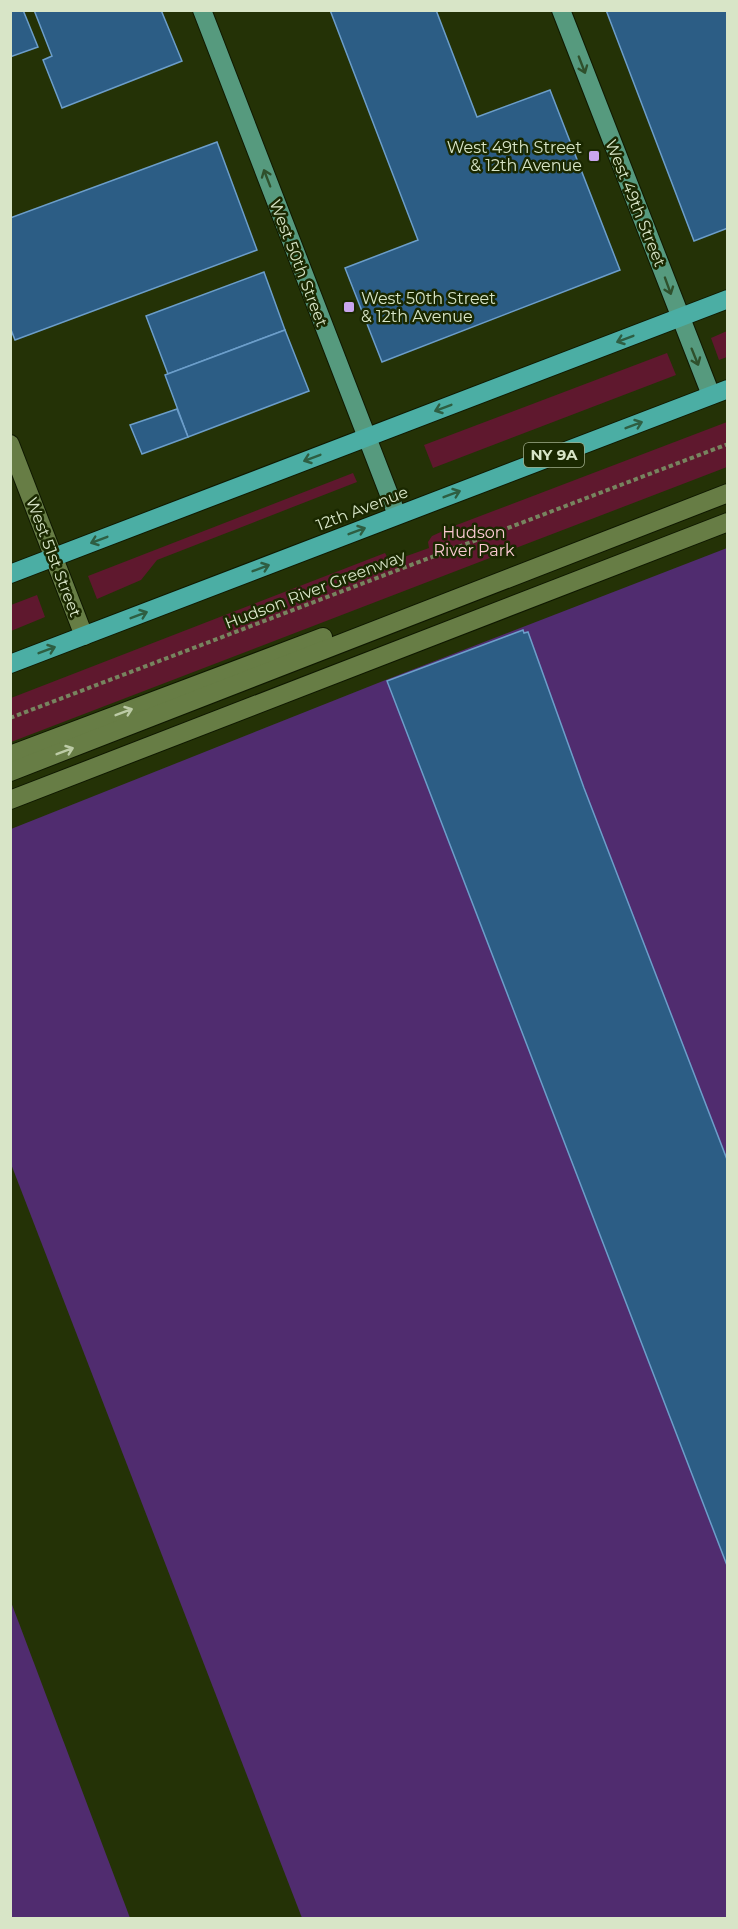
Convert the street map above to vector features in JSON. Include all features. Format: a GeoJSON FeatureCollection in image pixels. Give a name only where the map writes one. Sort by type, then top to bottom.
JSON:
{"type":"FeatureCollection","features":[{"type":"Feature","properties":{"kind":"highway"},"geometry":{"type":"LineString","coordinates":[[10,574],[728,299]]}},
{"type":"Feature","properties":{"kind":"highway","name":"12th Avenue"},"geometry":{"type":"LineString","coordinates":[[10,664],[719,392]]}},
{"type":"Feature","properties":{"kind":"main road","name":"West 50th Street"},"geometry":{"type":"LineString","coordinates":[[202,10],[397,515]]}},
{"type":"Feature","properties":{"kind":"main road","name":"West 49th Street"},"geometry":{"type":"LineString","coordinates":[[561,10],[680,318],[719,392]]}},
{"type":"Feature","properties":{"kind":"street","name":"West 51st Street"},"geometry":{"type":"LineString","coordinates":[[10,444],[84,636]]}},
{"type":"Feature","properties":{"kind":"street"},"geometry":{"type":"LineString","coordinates":[[10,755],[728,481]]}},
{"type":"Feature","properties":{"kind":"street"},"geometry":{"type":"LineString","coordinates":[[10,772],[728,492]]}},
{"type":"Feature","properties":{"kind":"street"},"geometry":{"type":"LineString","coordinates":[[10,800],[728,522]]}},
{"type":"Feature","properties":{"kind":"path","name":"Hudson River Greenway"},"geometry":{"type":"LineString","coordinates":[[10,718],[728,444]]}},
{"type":"Feature","properties":{"kind":"green space"},"geometry":{"type":"Polygon","coordinates":[[[727,331],[727,357],[719,360],[711,338],[727,331]]]}},
{"type":"Feature","properties":{"kind":"green space"},"geometry":{"type":"Polygon","coordinates":[[[667,353],[676,375],[433,468],[424,445],[667,353]]]}},
{"type":"Feature","properties":{"kind":"green space","name":"Hudson River Park"},"geometry":{"type":"Polygon","coordinates":[[[727,422],[727,467],[11,742],[11,698],[385,553],[390,562],[429,548],[428,542],[432,536],[454,526],[727,422]]]}},
{"type":"Feature","properties":{"kind":"green space"},"geometry":{"type":"Polygon","coordinates":[[[353,473],[357,482],[157,560],[141,580],[97,599],[88,576],[353,473]]]}},
{"type":"Feature","properties":{"kind":"green space"},"geometry":{"type":"Polygon","coordinates":[[[37,595],[45,617],[11,631],[11,605],[37,595]]]}},
{"type":"Feature","properties":{"kind":"shaded area"},"geometry":{"type":"Polygon","coordinates":[[[727,548],[727,1918],[11,1918],[11,829],[383,681],[727,548]]]}},
{"type":"Feature","properties":{"kind":"pier"},"geometry":{"type":"Polygon","coordinates":[[[11,1164],[302,1918],[130,1918],[11,1602],[11,1164]]]}},
{"type":"Feature","properties":{"kind":"building"},"geometry":{"type":"Polygon","coordinates":[[[10,10],[23,10],[38,47],[10,57],[10,10]]]}},
{"type":"Feature","properties":{"kind":"building"},"geometry":{"type":"Polygon","coordinates":[[[34,10],[161,10],[182,61],[62,108],[43,60],[52,56],[34,10]]]}},
{"type":"Feature","properties":{"kind":"building"},"geometry":{"type":"Polygon","coordinates":[[[330,10],[436,10],[477,117],[550,90],[620,270],[382,362],[345,268],[418,240],[330,10]]]}},
{"type":"Feature","properties":{"kind":"building"},"geometry":{"type":"Polygon","coordinates":[[[606,10],[728,10],[728,228],[694,241],[606,10]]]}},
{"type":"Feature","properties":{"kind":"building"},"geometry":{"type":"Polygon","coordinates":[[[217,142],[257,250],[15,340],[10,327],[10,218],[217,142]]]}},
{"type":"Feature","properties":{"kind":"building"},"geometry":{"type":"Polygon","coordinates":[[[264,272],[285,330],[168,374],[146,316],[264,272]]]}},
{"type":"Feature","properties":{"kind":"building"},"geometry":{"type":"Polygon","coordinates":[[[285,330],[309,391],[188,437],[165,375],[285,330]]]}},
{"type":"Feature","properties":{"kind":"building"},"geometry":{"type":"Polygon","coordinates":[[[177,409],[188,437],[142,454],[130,425],[177,409]]]}},
{"type":"Feature","properties":{"kind":"building"},"geometry":{"type":"Polygon","coordinates":[[[523,630],[524,633],[528,632],[584,788],[728,1162],[728,1568],[387,681],[523,630]]]}},
{"type":"Feature","properties":{"kind":"place","name":"West 49th Street & 12th Avenue"},"geometry":{"type":"Point","coordinates":[594,156]}},
{"type":"Feature","properties":{"kind":"place","name":"West 50th Street & 12th Avenue"},"geometry":{"type":"Point","coordinates":[349,307]}}]}
